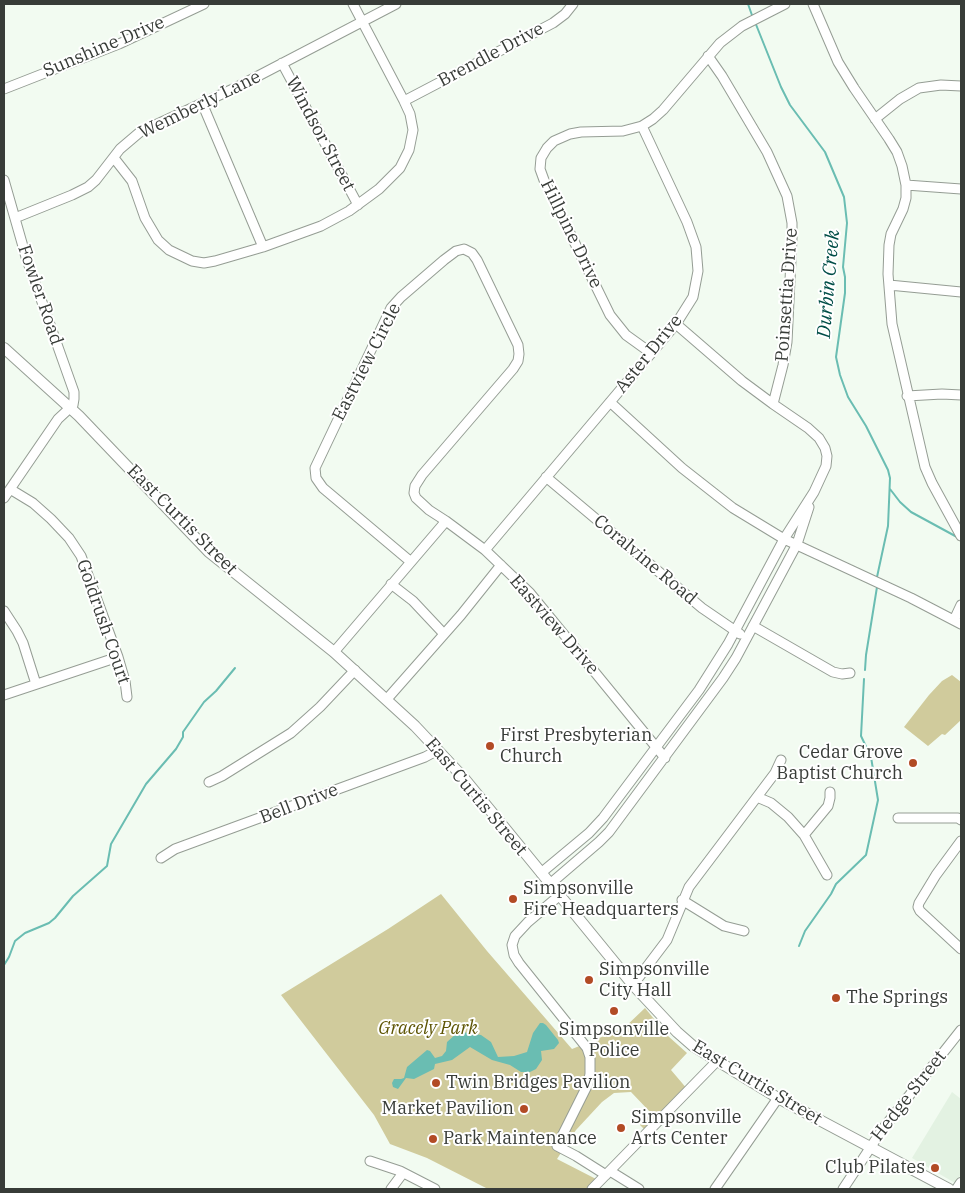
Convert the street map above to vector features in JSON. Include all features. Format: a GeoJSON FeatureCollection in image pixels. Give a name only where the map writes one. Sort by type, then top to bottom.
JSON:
{"type":"FeatureCollection","features":[{"type":"Feature","properties":{"kind":"main road","name":"East Curtis Street"},"geometry":{"type":"LineString","coordinates":[[4,348],[70,408],[210,552],[355,670],[438,750],[633,985],[674,1030],[717,1062],[778,1098],[949,1189]]}},
{"type":"Feature","properties":{"kind":"main road"},"geometry":{"type":"LineString","coordinates":[[957,1189],[961,1183]]}},
{"type":"Feature","properties":{"kind":"street","name":"Sunshine Drive"},"geometry":{"type":"LineString","coordinates":[[4,89],[119,44],[204,4]]}},
{"type":"Feature","properties":{"kind":"street"},"geometry":{"type":"LineString","coordinates":[[114,158],[132,182],[153,234],[163,245],[179,256],[192,261],[209,262],[263,247],[321,226],[358,205],[390,179],[400,168],[407,155],[413,130],[410,114],[404,101],[353,4]]}},
{"type":"Feature","properties":{"kind":"street","name":"Wemberly Lane"},"geometry":{"type":"LineString","coordinates":[[15,218],[88,187],[125,144],[140,132],[282,63],[396,4]]}},
{"type":"Feature","properties":{"kind":"street","name":"Brendle Drive"},"geometry":{"type":"LineString","coordinates":[[404,101],[553,23],[565,14],[573,4]]}},
{"type":"Feature","properties":{"kind":"street","name":"Hillpine Drive"},"geometry":{"type":"LineString","coordinates":[[651,353],[626,335],[610,315],[540,169],[541,158],[554,141],[560,138],[581,132],[623,131],[642,126],[663,110],[708,56],[730,35],[750,22],[785,4]]}},
{"type":"Feature","properties":{"kind":"street"},"geometry":{"type":"LineString","coordinates":[[813,4],[838,62],[897,152],[902,166],[906,185],[903,209],[890,239],[889,285],[892,324],[925,467],[932,483],[960,531]]}},
{"type":"Feature","properties":{"kind":"street","name":"Poinsettia Drive"},"geometry":{"type":"LineString","coordinates":[[708,56],[767,152],[780,180],[790,209],[792,239],[787,342],[784,365],[773,404]]}},
{"type":"Feature","properties":{"kind":"street","name":"Windsor Street"},"geometry":{"type":"LineString","coordinates":[[282,63],[358,205]]}},
{"type":"Feature","properties":{"kind":"street"},"geometry":{"type":"LineString","coordinates":[[875,119],[900,99],[919,88],[941,85],[961,86]]}},
{"type":"Feature","properties":{"kind":"street"},"geometry":{"type":"LineString","coordinates":[[202,103],[263,247]]}},
{"type":"Feature","properties":{"kind":"street","name":"Aster Drive"},"geometry":{"type":"LineString","coordinates":[[485,550],[676,324],[689,305],[698,271],[698,254],[687,222],[642,126]]}},
{"type":"Feature","properties":{"kind":"street","name":"Fowler Road"},"geometry":{"type":"LineString","coordinates":[[4,180],[40,298],[74,392],[74,399],[70,408]]}},
{"type":"Feature","properties":{"kind":"street"},"geometry":{"type":"LineString","coordinates":[[906,185],[961,189]]}},
{"type":"Feature","properties":{"kind":"street","name":"Eastview Circle"},"geometry":{"type":"LineString","coordinates":[[411,562],[323,488],[317,480],[315,468],[391,308],[400,297],[444,260],[456,251],[464,249],[472,253],[476,260],[518,345],[519,354],[518,361],[512,369],[422,475],[415,486],[414,493],[416,498],[429,510],[446,521]]}},
{"type":"Feature","properties":{"kind":"street"},"geometry":{"type":"LineString","coordinates":[[889,285],[961,292]]}},
{"type":"Feature","properties":{"kind":"street"},"geometry":{"type":"LineString","coordinates":[[550,884],[609,832],[724,678],[797,544],[812,496],[826,466],[825,448],[814,433],[742,381],[676,324]]}},
{"type":"Feature","properties":{"kind":"street"},"geometry":{"type":"LineString","coordinates":[[908,396],[934,394],[961,395]]}},
{"type":"Feature","properties":{"kind":"street"},"geometry":{"type":"LineString","coordinates":[[610,402],[682,468],[724,501],[784,538],[958,622],[961,605]]}},
{"type":"Feature","properties":{"kind":"street"},"geometry":{"type":"LineString","coordinates":[[4,498],[58,419],[70,408]]}},
{"type":"Feature","properties":{"kind":"street","name":"Coralvine Road"},"geometry":{"type":"LineString","coordinates":[[546,477],[702,608],[746,638]]}},
{"type":"Feature","properties":{"kind":"street","name":"Goldrush Court"},"geometry":{"type":"LineString","coordinates":[[10,489],[33,503],[52,519],[76,547],[89,575],[118,657],[126,681],[126,697]]}},
{"type":"Feature","properties":{"kind":"street"},"geometry":{"type":"LineString","coordinates":[[541,873],[599,823],[699,690],[720,659],[784,538],[812,496]]}},
{"type":"Feature","properties":{"kind":"street"},"geometry":{"type":"LineString","coordinates":[[334,652],[446,521]]}},
{"type":"Feature","properties":{"kind":"street","name":"Eastview Drive"},"geometry":{"type":"LineString","coordinates":[[446,521],[485,550],[545,609],[665,758]]}},
{"type":"Feature","properties":{"kind":"street"},"geometry":{"type":"LineString","coordinates":[[387,699],[501,565]]}},
{"type":"Feature","properties":{"kind":"street"},"geometry":{"type":"LineString","coordinates":[[391,584],[413,602],[444,634]]}},
{"type":"Feature","properties":{"kind":"street"},"geometry":{"type":"LineString","coordinates":[[4,611],[23,643],[36,684]]}},
{"type":"Feature","properties":{"kind":"street"},"geometry":{"type":"LineString","coordinates":[[752,626],[833,672],[850,673]]}},
{"type":"Feature","properties":{"kind":"street"},"geometry":{"type":"LineString","coordinates":[[4,695],[118,657]]}},
{"type":"Feature","properties":{"kind":"street"},"geometry":{"type":"LineString","coordinates":[[209,782],[291,734],[355,670]]}},
{"type":"Feature","properties":{"kind":"street","name":"Bell Drive"},"geometry":{"type":"LineString","coordinates":[[161,858],[175,850],[425,757],[438,750]]}},
{"type":"Feature","properties":{"kind":"street"},"geometry":{"type":"LineString","coordinates":[[633,985],[667,940],[689,887],[775,773],[781,760]]}},
{"type":"Feature","properties":{"kind":"street"},"geometry":{"type":"LineString","coordinates":[[804,835],[828,806],[830,792]]}},
{"type":"Feature","properties":{"kind":"street"},"geometry":{"type":"LineString","coordinates":[[757,797],[771,803],[788,817],[804,835],[827,875]]}},
{"type":"Feature","properties":{"kind":"street"},"geometry":{"type":"LineString","coordinates":[[898,818],[958,818],[961,820]]}},
{"type":"Feature","properties":{"kind":"street"},"geometry":{"type":"LineString","coordinates":[[961,841],[936,875],[918,907],[961,949]]}},
{"type":"Feature","properties":{"kind":"street"},"geometry":{"type":"LineString","coordinates":[[560,895],[528,922],[515,936],[512,945],[514,955],[519,963],[587,1048],[590,1057],[588,1084],[558,1146],[639,1189]]}},
{"type":"Feature","properties":{"kind":"street"},"geometry":{"type":"LineString","coordinates":[[682,900],[724,926],[744,931]]}},
{"type":"Feature","properties":{"kind":"street","name":"Hedge Street"},"geometry":{"type":"LineString","coordinates":[[843,1189],[882,1130],[961,1030]]}},
{"type":"Feature","properties":{"kind":"street"},"geometry":{"type":"LineString","coordinates":[[592,1189],[717,1062]]}},
{"type":"Feature","properties":{"kind":"street"},"geometry":{"type":"LineString","coordinates":[[715,1189],[778,1098]]}},
{"type":"Feature","properties":{"kind":"street"},"geometry":{"type":"LineString","coordinates":[[370,1161],[435,1189]]}},
{"type":"Feature","properties":{"kind":"street"},"geometry":{"type":"LineString","coordinates":[[391,1189],[403,1174]]}},
{"type":"Feature","properties":{"kind":"shaded area"},"geometry":{"type":"Polygon","coordinates":[[[952,1092],[961,1099],[961,1174],[955,1183],[912,1158],[952,1092]]]}},
{"type":"Feature","properties":{"kind":"green space"},"geometry":{"type":"Polygon","coordinates":[[[952,675],[961,682],[961,720],[945,735],[942,734],[928,746],[904,727],[929,695],[942,681],[952,675]]]}},
{"type":"Feature","properties":{"kind":"green space","name":"Gracely Park"},"geometry":{"type":"Polygon","coordinates":[[[441,894],[487,951],[572,1049],[624,1028],[645,1008],[668,1036],[687,1053],[671,1070],[688,1090],[644,1129],[640,1125],[651,1113],[631,1092],[614,1093],[602,1102],[576,1130],[557,1159],[596,1179],[586,1189],[488,1189],[427,1158],[390,1144],[374,1115],[281,995],[441,894]]]}},
{"type":"Feature","properties":{"kind":"water"},"geometry":{"type":"Polygon","coordinates":[[[540,1023],[546,1025],[559,1043],[554,1049],[541,1051],[542,1060],[536,1069],[530,1072],[521,1072],[510,1065],[492,1060],[470,1047],[452,1060],[435,1064],[434,1069],[414,1079],[406,1078],[398,1089],[393,1087],[394,1079],[404,1078],[407,1067],[427,1050],[435,1058],[442,1056],[446,1051],[447,1042],[457,1033],[481,1035],[491,1042],[498,1057],[514,1056],[527,1052],[533,1033],[540,1023]]]}},
{"type":"Feature","properties":{"kind":"waterway","name":"Durbin Creek"},"geometry":{"type":"LineString","coordinates":[[748,4],[753,18]]}},
{"type":"Feature","properties":{"kind":"waterway","name":"Durbin Creek"},"geometry":{"type":"LineString","coordinates":[[755,22],[790,105],[825,152],[844,197],[847,223],[843,267],[845,293],[836,357],[848,397],[866,426],[888,470],[890,478],[888,526],[877,577]]}},
{"type":"Feature","properties":{"kind":"waterway"},"geometry":{"type":"LineString","coordinates":[[890,489],[911,512],[957,537]]}},
{"type":"Feature","properties":{"kind":"waterway","name":"Durbin Creek"},"geometry":{"type":"LineString","coordinates":[[865,670],[877,587]]}},
{"type":"Feature","properties":{"kind":"waterway"},"geometry":{"type":"LineString","coordinates":[[4,965],[15,941],[25,933],[49,923],[73,896],[107,866],[111,844],[146,784],[176,749],[183,737],[183,732],[204,702],[235,668]]}},
{"type":"Feature","properties":{"kind":"waterway","name":"Durbin Creek"},"geometry":{"type":"LineString","coordinates":[[799,946],[805,931],[836,884],[866,855],[878,800],[871,757],[861,736],[864,679]]}},
{"type":"Feature","properties":{"kind":"place","name":"First Presbyterian Church"},"geometry":{"type":"Point","coordinates":[490,746]}},
{"type":"Feature","properties":{"kind":"place","name":"Cedar Grove Baptist Church"},"geometry":{"type":"Point","coordinates":[913,763]}},
{"type":"Feature","properties":{"kind":"place","name":"Simpsonville Fire Headquarters"},"geometry":{"type":"Point","coordinates":[513,899]}},
{"type":"Feature","properties":{"kind":"place","name":"Simpsonville City Hall"},"geometry":{"type":"Point","coordinates":[589,980]}},
{"type":"Feature","properties":{"kind":"place","name":"The Springs"},"geometry":{"type":"Point","coordinates":[836,998]}},
{"type":"Feature","properties":{"kind":"place","name":"Simpsonville Police"},"geometry":{"type":"Point","coordinates":[614,1011]}},
{"type":"Feature","properties":{"kind":"place","name":"Twin Bridges Pavilion"},"geometry":{"type":"Point","coordinates":[436,1083]}},
{"type":"Feature","properties":{"kind":"place","name":"Market Pavilion"},"geometry":{"type":"Point","coordinates":[524,1109]}},
{"type":"Feature","properties":{"kind":"place","name":"Simpsonville Arts Center"},"geometry":{"type":"Point","coordinates":[621,1128]}},
{"type":"Feature","properties":{"kind":"place","name":"Park Maintenance"},"geometry":{"type":"Point","coordinates":[433,1139]}},
{"type":"Feature","properties":{"kind":"place","name":"Club Pilates"},"geometry":{"type":"Point","coordinates":[935,1168]}}]}
